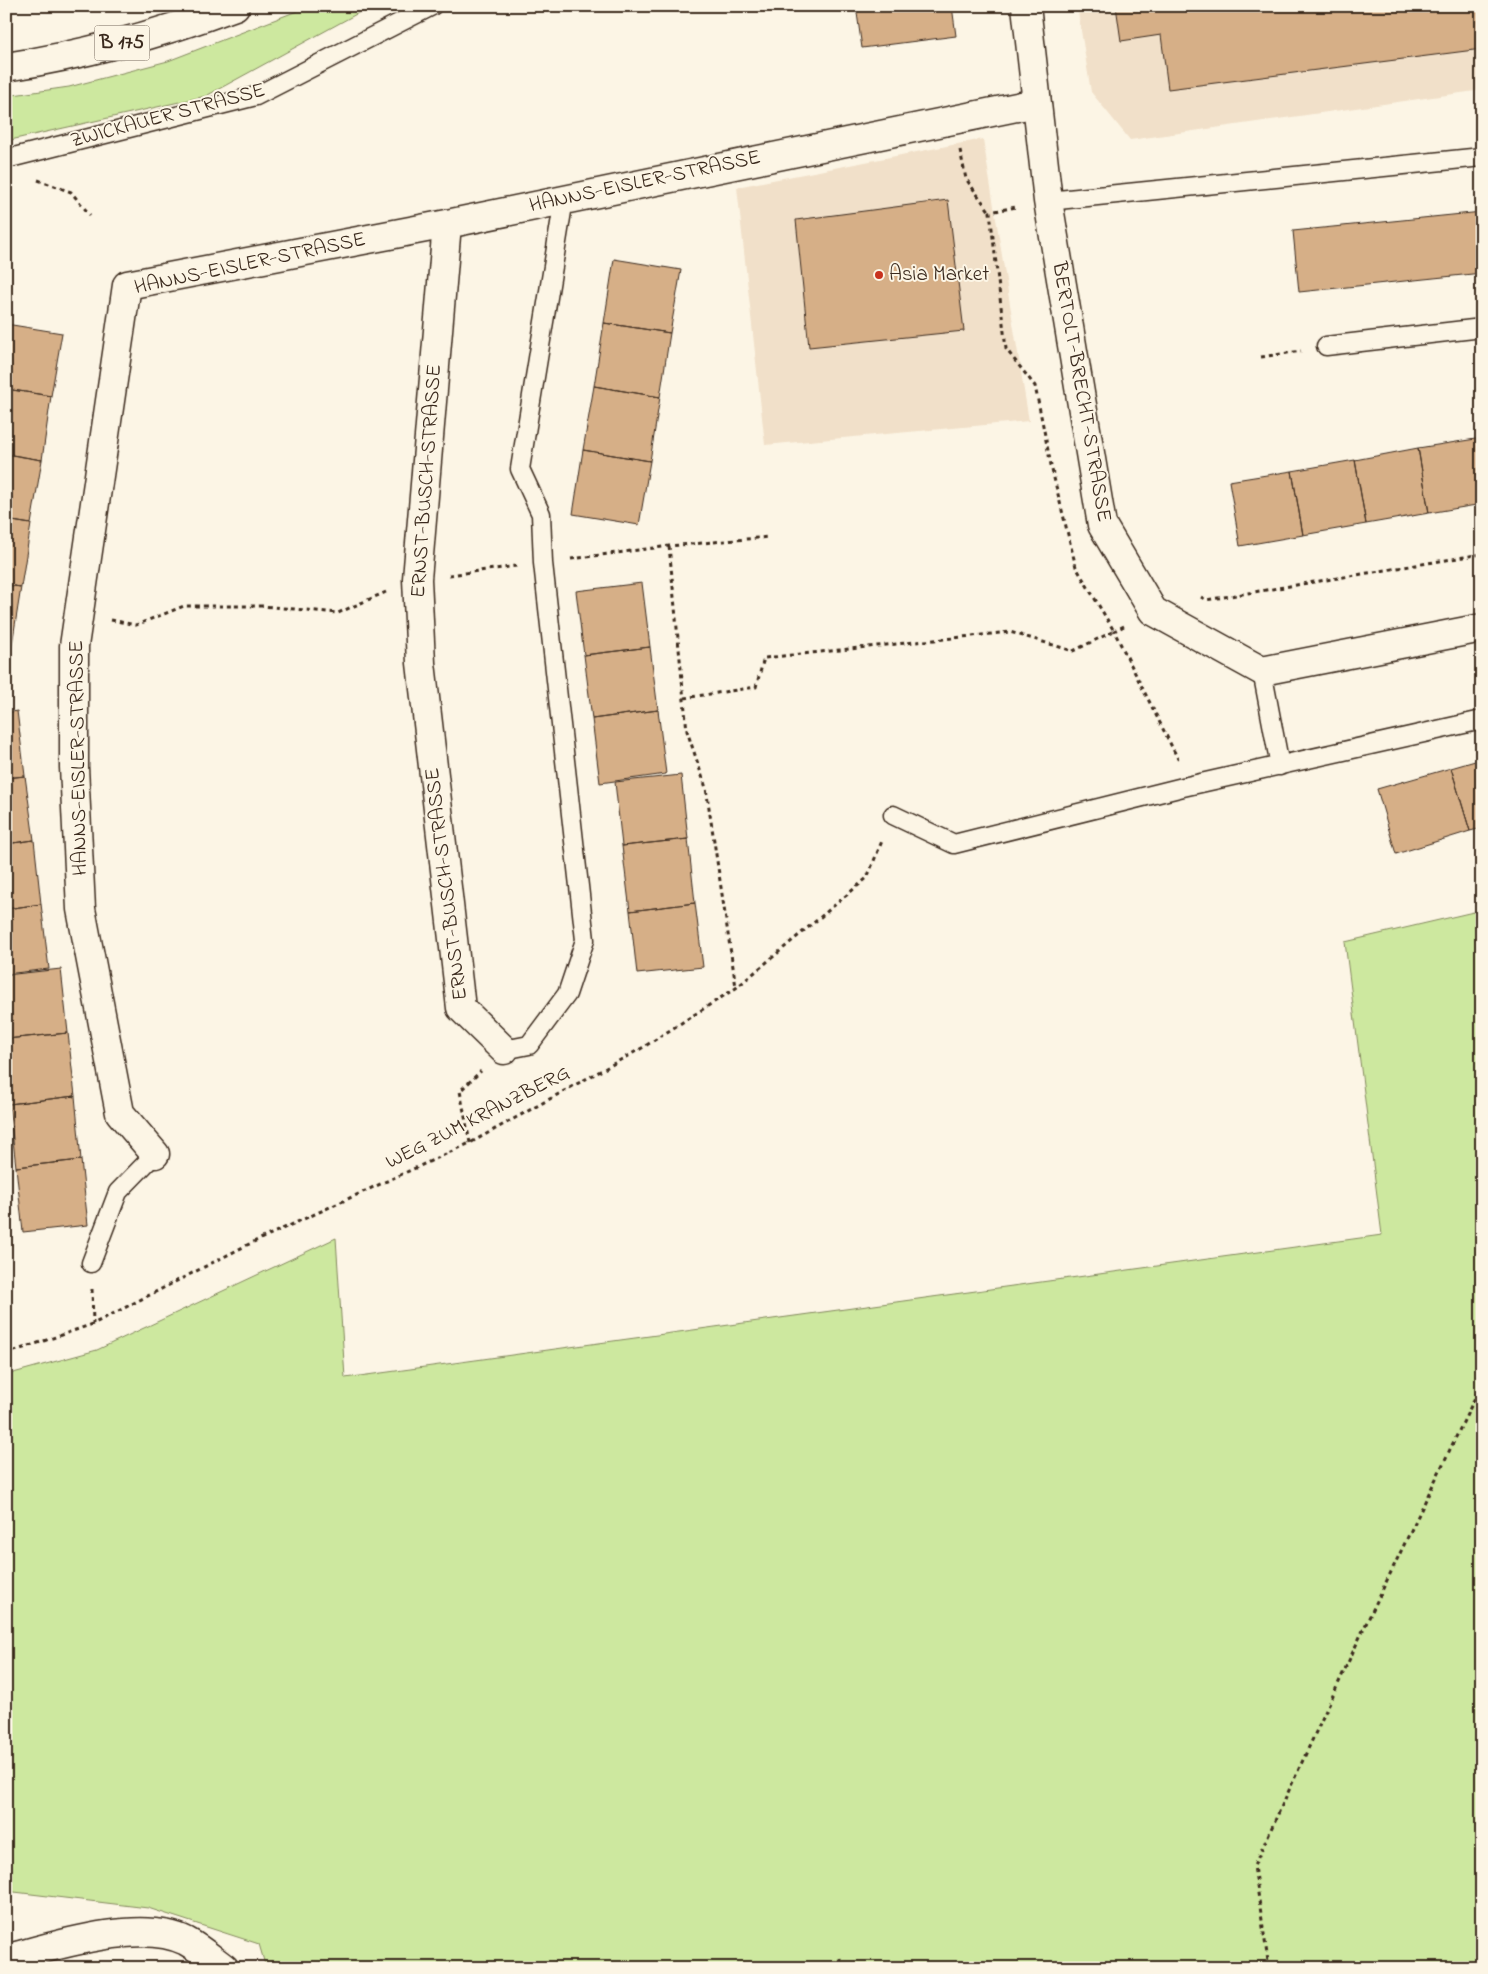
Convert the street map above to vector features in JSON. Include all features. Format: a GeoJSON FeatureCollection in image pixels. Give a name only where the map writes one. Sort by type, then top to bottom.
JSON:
{"type":"FeatureCollection","features":[{"type":"Feature","properties":{"kind":"street","name":"B 175"},"geometry":{"type":"LineString","coordinates":[[6,67],[105,48],[177,28],[235,6]]}},
{"type":"Feature","properties":{"kind":"street","name":"BERTOLT-BRECHT-STRASSE"},"geometry":{"type":"LineString","coordinates":[[1026,6],[1048,201],[1102,525],[1153,612]]}},
{"type":"Feature","properties":{"kind":"street","name":"HANNS-EISLER-STRASSE"},"geometry":{"type":"LineString","coordinates":[[156,1154],[120,1114],[81,909],[74,767],[74,646],[81,614],[127,285],[447,224],[1036,103]]}},
{"type":"Feature","properties":{"kind":"street","name":"ERNST-BUSCH-STRASSE"},"geometry":{"type":"LineString","coordinates":[[447,224],[417,580],[421,663],[461,1008],[504,1050]]}},
{"type":"Feature","properties":{"kind":"street"},"geometry":{"type":"LineString","coordinates":[[1153,612],[1262,671],[1482,628]]}},
{"type":"Feature","properties":{"kind":"street"},"geometry":{"type":"LineString","coordinates":[[6,1959],[82,1939],[147,1931],[186,1941],[224,1968]]}},
{"type":"Feature","properties":{"kind":"lane","name":"ZWICKAUER STRASSE"},"geometry":{"type":"LineString","coordinates":[[6,159],[256,96],[432,6]]}},
{"type":"Feature","properties":{"kind":"lane"},"geometry":{"type":"LineString","coordinates":[[1048,201],[1482,157]]}},
{"type":"Feature","properties":{"kind":"lane"},"geometry":{"type":"LineString","coordinates":[[504,1050],[529,1046],[567,994],[585,940],[543,563],[541,514],[520,469],[564,199]]}},
{"type":"Feature","properties":{"kind":"lane"},"geometry":{"type":"LineString","coordinates":[[1326,346],[1482,328]]}},
{"type":"Feature","properties":{"kind":"lane"},"geometry":{"type":"LineString","coordinates":[[1262,671],[1280,766]]}},
{"type":"Feature","properties":{"kind":"lane"},"geometry":{"type":"LineString","coordinates":[[893,815],[954,844],[1183,787],[1482,720]]}},
{"type":"Feature","properties":{"kind":"lane"},"geometry":{"type":"LineString","coordinates":[[91,1263],[118,1192],[156,1154]]}},
{"type":"Feature","properties":{"kind":"path"},"geometry":{"type":"LineString","coordinates":[[954,119],[966,179],[990,212],[1006,349],[1035,386],[1052,470],[1076,567],[1114,631],[1178,761],[1183,787]]}},
{"type":"Feature","properties":{"kind":"path"},"geometry":{"type":"LineString","coordinates":[[34,179],[71,192],[90,215]]}},
{"type":"Feature","properties":{"kind":"path"},"geometry":{"type":"LineString","coordinates":[[990,212],[1048,201]]}},
{"type":"Feature","properties":{"kind":"path"},"geometry":{"type":"LineString","coordinates":[[1262,357],[1326,346]]}},
{"type":"Feature","properties":{"kind":"path"},"geometry":{"type":"LineString","coordinates":[[81,614],[136,625],[184,606],[262,606],[338,612],[417,580],[669,546],[769,537]]}},
{"type":"Feature","properties":{"kind":"path"},"geometry":{"type":"LineString","coordinates":[[669,546],[687,731],[706,788],[736,988]]}},
{"type":"Feature","properties":{"kind":"path"},"geometry":{"type":"LineString","coordinates":[[1198,596],[1206,600],[1482,554]]}},
{"type":"Feature","properties":{"kind":"path"},"geometry":{"type":"LineString","coordinates":[[684,698],[756,687],[764,658],[1010,632],[1073,651],[1153,612]]}},
{"type":"Feature","properties":{"kind":"path","name":"WEG ZUM KRANZBERG"},"geometry":{"type":"LineString","coordinates":[[6,1354],[93,1324],[247,1245],[470,1143],[642,1048],[736,988],[867,878],[893,815]]}},
{"type":"Feature","properties":{"kind":"path"},"geometry":{"type":"LineString","coordinates":[[470,1143],[460,1091],[504,1050]]}},
{"type":"Feature","properties":{"kind":"path"},"geometry":{"type":"LineString","coordinates":[[91,1263],[93,1324]]}},
{"type":"Feature","properties":{"kind":"path"},"geometry":{"type":"LineString","coordinates":[[1269,1968],[1254,1866],[1364,1628],[1482,1383]]}},
{"type":"Feature","properties":{"kind":"path"},"geometry":{"type":"LineString","coordinates":[[840,1958],[841,1968]]}},
{"type":"Feature","properties":{"kind":"shaded area"},"geometry":{"type":"Polygon","coordinates":[[[1077,6],[1482,6],[1482,90],[1130,140],[1091,92],[1077,6]]]}},
{"type":"Feature","properties":{"kind":"shaded area"},"geometry":{"type":"Polygon","coordinates":[[[983,139],[1029,421],[765,445],[737,187],[983,139]]]}},
{"type":"Feature","properties":{"kind":"green space"},"geometry":{"type":"Polygon","coordinates":[[[310,6],[371,6],[206,96],[6,141],[6,96],[69,87],[168,61],[310,6]]]}},
{"type":"Feature","properties":{"kind":"green space"},"geometry":{"type":"Polygon","coordinates":[[[1482,910],[1482,1968],[266,1968],[259,1944],[148,1908],[6,1891],[6,1375],[97,1350],[336,1238],[345,1378],[1382,1235],[1345,942],[1482,910]]]}},
{"type":"Feature","properties":{"kind":"building"},"geometry":{"type":"Polygon","coordinates":[[[856,6],[952,6],[956,36],[862,48],[856,6]]]}},
{"type":"Feature","properties":{"kind":"building"},"geometry":{"type":"Polygon","coordinates":[[[1116,6],[1482,6],[1482,49],[1168,89],[1161,35],[1121,41],[1116,6]]]}},
{"type":"Feature","properties":{"kind":"building","name":"Asia Market"},"geometry":{"type":"Polygon","coordinates":[[[948,200],[964,331],[809,347],[796,220],[948,200]]]}},
{"type":"Feature","properties":{"kind":"building"},"geometry":{"type":"Polygon","coordinates":[[[1482,212],[1482,273],[1299,292],[1293,231],[1482,212]]]}},
{"type":"Feature","properties":{"kind":"building"},"geometry":{"type":"Polygon","coordinates":[[[614,259],[681,270],[670,333],[604,323],[614,259]]]}},
{"type":"Feature","properties":{"kind":"building"},"geometry":{"type":"Polygon","coordinates":[[[604,323],[670,333],[660,397],[594,386],[604,323]]]}},
{"type":"Feature","properties":{"kind":"building"},"geometry":{"type":"Polygon","coordinates":[[[6,324],[62,333],[51,396],[6,389],[6,324]]]}},
{"type":"Feature","properties":{"kind":"building"},"geometry":{"type":"Polygon","coordinates":[[[594,386],[660,397],[650,461],[583,450],[594,386]]]}},
{"type":"Feature","properties":{"kind":"building"},"geometry":{"type":"Polygon","coordinates":[[[6,389],[51,396],[42,460],[6,454],[6,389]]]}},
{"type":"Feature","properties":{"kind":"building"},"geometry":{"type":"Polygon","coordinates":[[[1482,438],[1482,504],[1429,513],[1418,448],[1482,438]]]}},
{"type":"Feature","properties":{"kind":"building"},"geometry":{"type":"Polygon","coordinates":[[[1418,448],[1429,513],[1366,524],[1355,460],[1418,448]]]}},
{"type":"Feature","properties":{"kind":"building"},"geometry":{"type":"Polygon","coordinates":[[[583,450],[650,461],[639,525],[573,514],[583,450]]]}},
{"type":"Feature","properties":{"kind":"building"},"geometry":{"type":"Polygon","coordinates":[[[6,454],[42,460],[31,524],[6,520],[6,454]]]}},
{"type":"Feature","properties":{"kind":"building"},"geometry":{"type":"Polygon","coordinates":[[[1355,460],[1366,524],[1303,535],[1292,471],[1355,460]]]}},
{"type":"Feature","properties":{"kind":"building"},"geometry":{"type":"Polygon","coordinates":[[[1292,471],[1303,535],[1240,546],[1229,481],[1292,471]]]}},
{"type":"Feature","properties":{"kind":"building"},"geometry":{"type":"Polygon","coordinates":[[[6,520],[31,524],[21,587],[6,585],[6,520]]]}},
{"type":"Feature","properties":{"kind":"building"},"geometry":{"type":"Polygon","coordinates":[[[642,583],[650,647],[584,655],[576,591],[642,583]]]}},
{"type":"Feature","properties":{"kind":"building"},"geometry":{"type":"Polygon","coordinates":[[[6,585],[21,587],[11,651],[6,650],[6,585]]]}},
{"type":"Feature","properties":{"kind":"building"},"geometry":{"type":"Polygon","coordinates":[[[650,647],[658,710],[592,719],[584,655],[650,647]]]}},
{"type":"Feature","properties":{"kind":"building"},"geometry":{"type":"Polygon","coordinates":[[[658,710],[666,774],[600,783],[592,719],[658,710]]]}},
{"type":"Feature","properties":{"kind":"building"},"geometry":{"type":"Polygon","coordinates":[[[17,711],[25,776],[6,778],[6,713],[17,711]]]}},
{"type":"Feature","properties":{"kind":"building"},"geometry":{"type":"Polygon","coordinates":[[[1482,759],[1482,828],[1470,831],[1451,768],[1482,759]]]}},
{"type":"Feature","properties":{"kind":"building"},"geometry":{"type":"Polygon","coordinates":[[[1451,768],[1470,831],[1396,854],[1377,789],[1451,768]]]}},
{"type":"Feature","properties":{"kind":"building"},"geometry":{"type":"Polygon","coordinates":[[[681,775],[688,839],[622,846],[615,782],[681,775]]]}},
{"type":"Feature","properties":{"kind":"building"},"geometry":{"type":"Polygon","coordinates":[[[25,776],[34,840],[6,844],[6,778],[25,776]]]}},
{"type":"Feature","properties":{"kind":"building"},"geometry":{"type":"Polygon","coordinates":[[[688,839],[695,903],[630,911],[622,846],[688,839]]]}},
{"type":"Feature","properties":{"kind":"building"},"geometry":{"type":"Polygon","coordinates":[[[34,840],[41,904],[6,909],[6,844],[34,840]]]}},
{"type":"Feature","properties":{"kind":"building"},"geometry":{"type":"Polygon","coordinates":[[[695,903],[703,967],[637,974],[630,911],[695,903]]]}},
{"type":"Feature","properties":{"kind":"building"},"geometry":{"type":"Polygon","coordinates":[[[41,904],[49,969],[6,974],[6,909],[41,904]]]}},
{"type":"Feature","properties":{"kind":"building"},"geometry":{"type":"Polygon","coordinates":[[[61,969],[68,1033],[6,1039],[6,975],[61,969]]]}},
{"type":"Feature","properties":{"kind":"building"},"geometry":{"type":"Polygon","coordinates":[[[68,1033],[75,1096],[9,1104],[6,1039],[68,1033]]]}},
{"type":"Feature","properties":{"kind":"building"},"geometry":{"type":"Polygon","coordinates":[[[75,1096],[81,1160],[16,1167],[9,1104],[75,1096]]]}},
{"type":"Feature","properties":{"kind":"building"},"geometry":{"type":"Polygon","coordinates":[[[81,1160],[88,1225],[23,1232],[16,1167],[81,1160]]]}},
{"type":"Feature","properties":{"kind":"place","name":"Asia Market"},"geometry":{"type":"Point","coordinates":[879,275]}}]}
